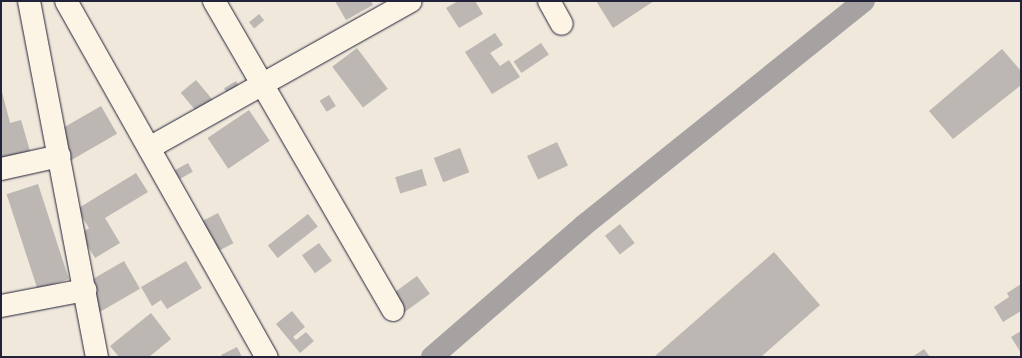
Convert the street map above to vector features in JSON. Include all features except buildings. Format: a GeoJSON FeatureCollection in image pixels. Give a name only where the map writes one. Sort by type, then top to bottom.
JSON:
{"type":"FeatureCollection","features":[{"type":"Feature","properties":{"kind":"street"},"geometry":{"type":"LineString","coordinates":[[29,1],[60,156],[97,357]]}},
{"type":"Feature","properties":{"kind":"street"},"geometry":{"type":"LineString","coordinates":[[66,1],[268,357]]}},
{"type":"Feature","properties":{"kind":"street"},"geometry":{"type":"LineString","coordinates":[[214,1],[393,310]]}},
{"type":"Feature","properties":{"kind":"street"},"geometry":{"type":"LineString","coordinates":[[149,148],[263,86],[411,1]]}},
{"type":"Feature","properties":{"kind":"street"},"geometry":{"type":"LineString","coordinates":[[549,1],[562,24]]}},
{"type":"Feature","properties":{"kind":"street"},"geometry":{"type":"LineString","coordinates":[[1,169],[60,156]]}},
{"type":"Feature","properties":{"kind":"street"},"geometry":{"type":"LineString","coordinates":[[1,306],[85,290]]}},
{"type":"Feature","properties":{"kind":"waterway"},"geometry":{"type":"LineString","coordinates":[[432,357],[583,226],[864,1]]}}]}
